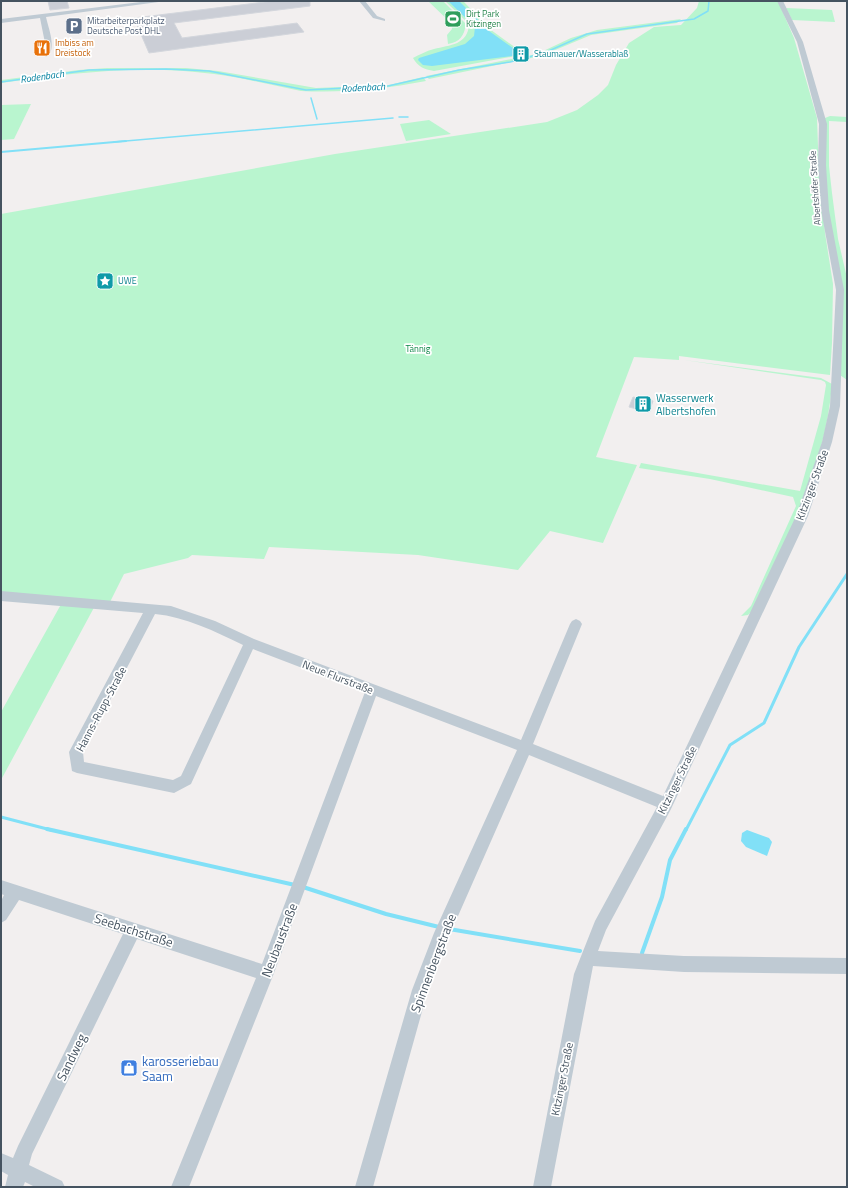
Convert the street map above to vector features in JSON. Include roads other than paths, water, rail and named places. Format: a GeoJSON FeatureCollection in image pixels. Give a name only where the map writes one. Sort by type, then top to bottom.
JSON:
{"type":"FeatureCollection","features":[{"type":"Feature","properties":{"kind":"street"},"geometry":{"type":"LineString","coordinates":[[1,21],[163,1]]}},
{"type":"Feature","properties":{"kind":"street"},"geometry":{"type":"LineString","coordinates":[[362,1],[375,17],[383,20]]}},
{"type":"Feature","properties":{"kind":"street","name":"Albertshöfer Straße"},"geometry":{"type":"LineString","coordinates":[[780,1],[800,42],[823,124],[822,165],[825,210],[840,290],[837,379]]}},
{"type":"Feature","properties":{"kind":"street"},"geometry":{"type":"LineString","coordinates":[[43,16],[49,48],[46,55]]}},
{"type":"Feature","properties":{"kind":"street","name":"Kitzinger Straße"},"geometry":{"type":"LineString","coordinates":[[542,1187],[580,982],[587,958],[600,926],[666,804],[802,516],[827,442],[835,406],[837,379]]}},
{"type":"Feature","properties":{"kind":"street","name":"Neue Flurstraße"},"geometry":{"type":"LineString","coordinates":[[1,596],[172,611],[211,624],[250,643],[525,747],[666,804]]}},
{"type":"Feature","properties":{"kind":"street","name":"Hanns-Rupp-Straße"},"geometry":{"type":"LineString","coordinates":[[151,609],[131,650],[76,752],[77,767],[174,787],[186,780],[250,643]]}},
{"type":"Feature","properties":{"kind":"street","name":"Spinnenbergstraße"},"geometry":{"type":"LineString","coordinates":[[364,1187],[420,990],[440,939],[525,747],[576,624]]}},
{"type":"Feature","properties":{"kind":"street","name":"Neubaustraße"},"geometry":{"type":"LineString","coordinates":[[180,1187],[266,973],[372,690]]}},
{"type":"Feature","properties":{"kind":"street"},"geometry":{"type":"LineString","coordinates":[[1,915],[8,890]]}},
{"type":"Feature","properties":{"kind":"street","name":"Seebachstraße"},"geometry":{"type":"LineString","coordinates":[[8,890],[134,929],[266,973]]}},
{"type":"Feature","properties":{"kind":"street","name":"Sandweg"},"geometry":{"type":"LineString","coordinates":[[14,1187],[24,1152],[134,929]]}},
{"type":"Feature","properties":{"kind":"street"},"geometry":{"type":"LineString","coordinates":[[587,958],[614,961],[708,964],[847,966]]}},
{"type":"Feature","properties":{"kind":"street"},"geometry":{"type":"LineString","coordinates":[[1,1162],[56,1187]]}},
{"type":"Feature","properties":{"kind":"water"},"geometry":{"type":"Polygon","coordinates":[[[448,1],[459,1],[489,31],[520,53],[520,55],[432,66],[423,65],[418,60],[419,58],[465,44],[474,36],[475,27],[448,1]]]}},
{"type":"Feature","properties":{"kind":"water"},"geometry":{"type":"Polygon","coordinates":[[[747,830],[769,838],[772,842],[767,856],[746,847],[741,841],[742,833],[747,830]]]}},
{"type":"Feature","properties":{"kind":"waterway","name":"Rodenbach"},"geometry":{"type":"LineString","coordinates":[[1,82],[89,70],[166,69],[209,71],[306,90],[388,86],[459,70],[510,62],[544,53],[587,34],[694,19],[708,11],[709,1]]}},
{"type":"Feature","properties":{"kind":"waterway"},"geometry":{"type":"LineString","coordinates":[[311,98],[317,119]]}},
{"type":"Feature","properties":{"kind":"waterway"},"geometry":{"type":"LineString","coordinates":[[399,117],[408,117]]}},
{"type":"Feature","properties":{"kind":"waterway"},"geometry":{"type":"LineString","coordinates":[[114,142],[393,118]]}},
{"type":"Feature","properties":{"kind":"waterway"},"geometry":{"type":"LineString","coordinates":[[1,152],[126,141]]}},
{"type":"Feature","properties":{"kind":"waterway"},"geometry":{"type":"LineString","coordinates":[[686,830],[730,745],[764,723],[799,647],[847,574]]}},
{"type":"Feature","properties":{"kind":"waterway"},"geometry":{"type":"LineString","coordinates":[[1,817],[48,829]]}},
{"type":"Feature","properties":{"kind":"waterway"},"geometry":{"type":"LineString","coordinates":[[48,829],[295,885]]}},
{"type":"Feature","properties":{"kind":"waterway"},"geometry":{"type":"LineString","coordinates":[[642,953],[662,897],[670,860],[686,829]]}},
{"type":"Feature","properties":{"kind":"waterway"},"geometry":{"type":"LineString","coordinates":[[303,887],[386,914],[439,927]]}},
{"type":"Feature","properties":{"kind":"waterway"},"geometry":{"type":"LineString","coordinates":[[449,929],[580,951]]}},
{"type":"Feature","properties":{"kind":"place","name":"Dirt Park Kitzingen"},"geometry":{"type":"Point","coordinates":[453,19]}},
{"type":"Feature","properties":{"kind":"place","name":"Mitarbeiterparkplatz Deutsche Post DHL"},"geometry":{"type":"Point","coordinates":[74,26]}},
{"type":"Feature","properties":{"kind":"place","name":"Imbiss am Dreistock"},"geometry":{"type":"Point","coordinates":[42,48]}},
{"type":"Feature","properties":{"kind":"place","name":"Staumauer/Wasserablaß"},"geometry":{"type":"Point","coordinates":[521,54]}},
{"type":"Feature","properties":{"kind":"place","name":"UWE"},"geometry":{"type":"Point","coordinates":[105,281]}},
{"type":"Feature","properties":{"kind":"place","name":"Wasserwerk Albertshofen"},"geometry":{"type":"Point","coordinates":[643,404]}},
{"type":"Feature","properties":{"kind":"place","name":"karosseriebau Saam"},"geometry":{"type":"Point","coordinates":[129,1068]}},
{"type":"Feature","properties":{"kind":"park label","name":"Tännig"},"geometry":{"type":"Point","coordinates":[418,349]}}]}
